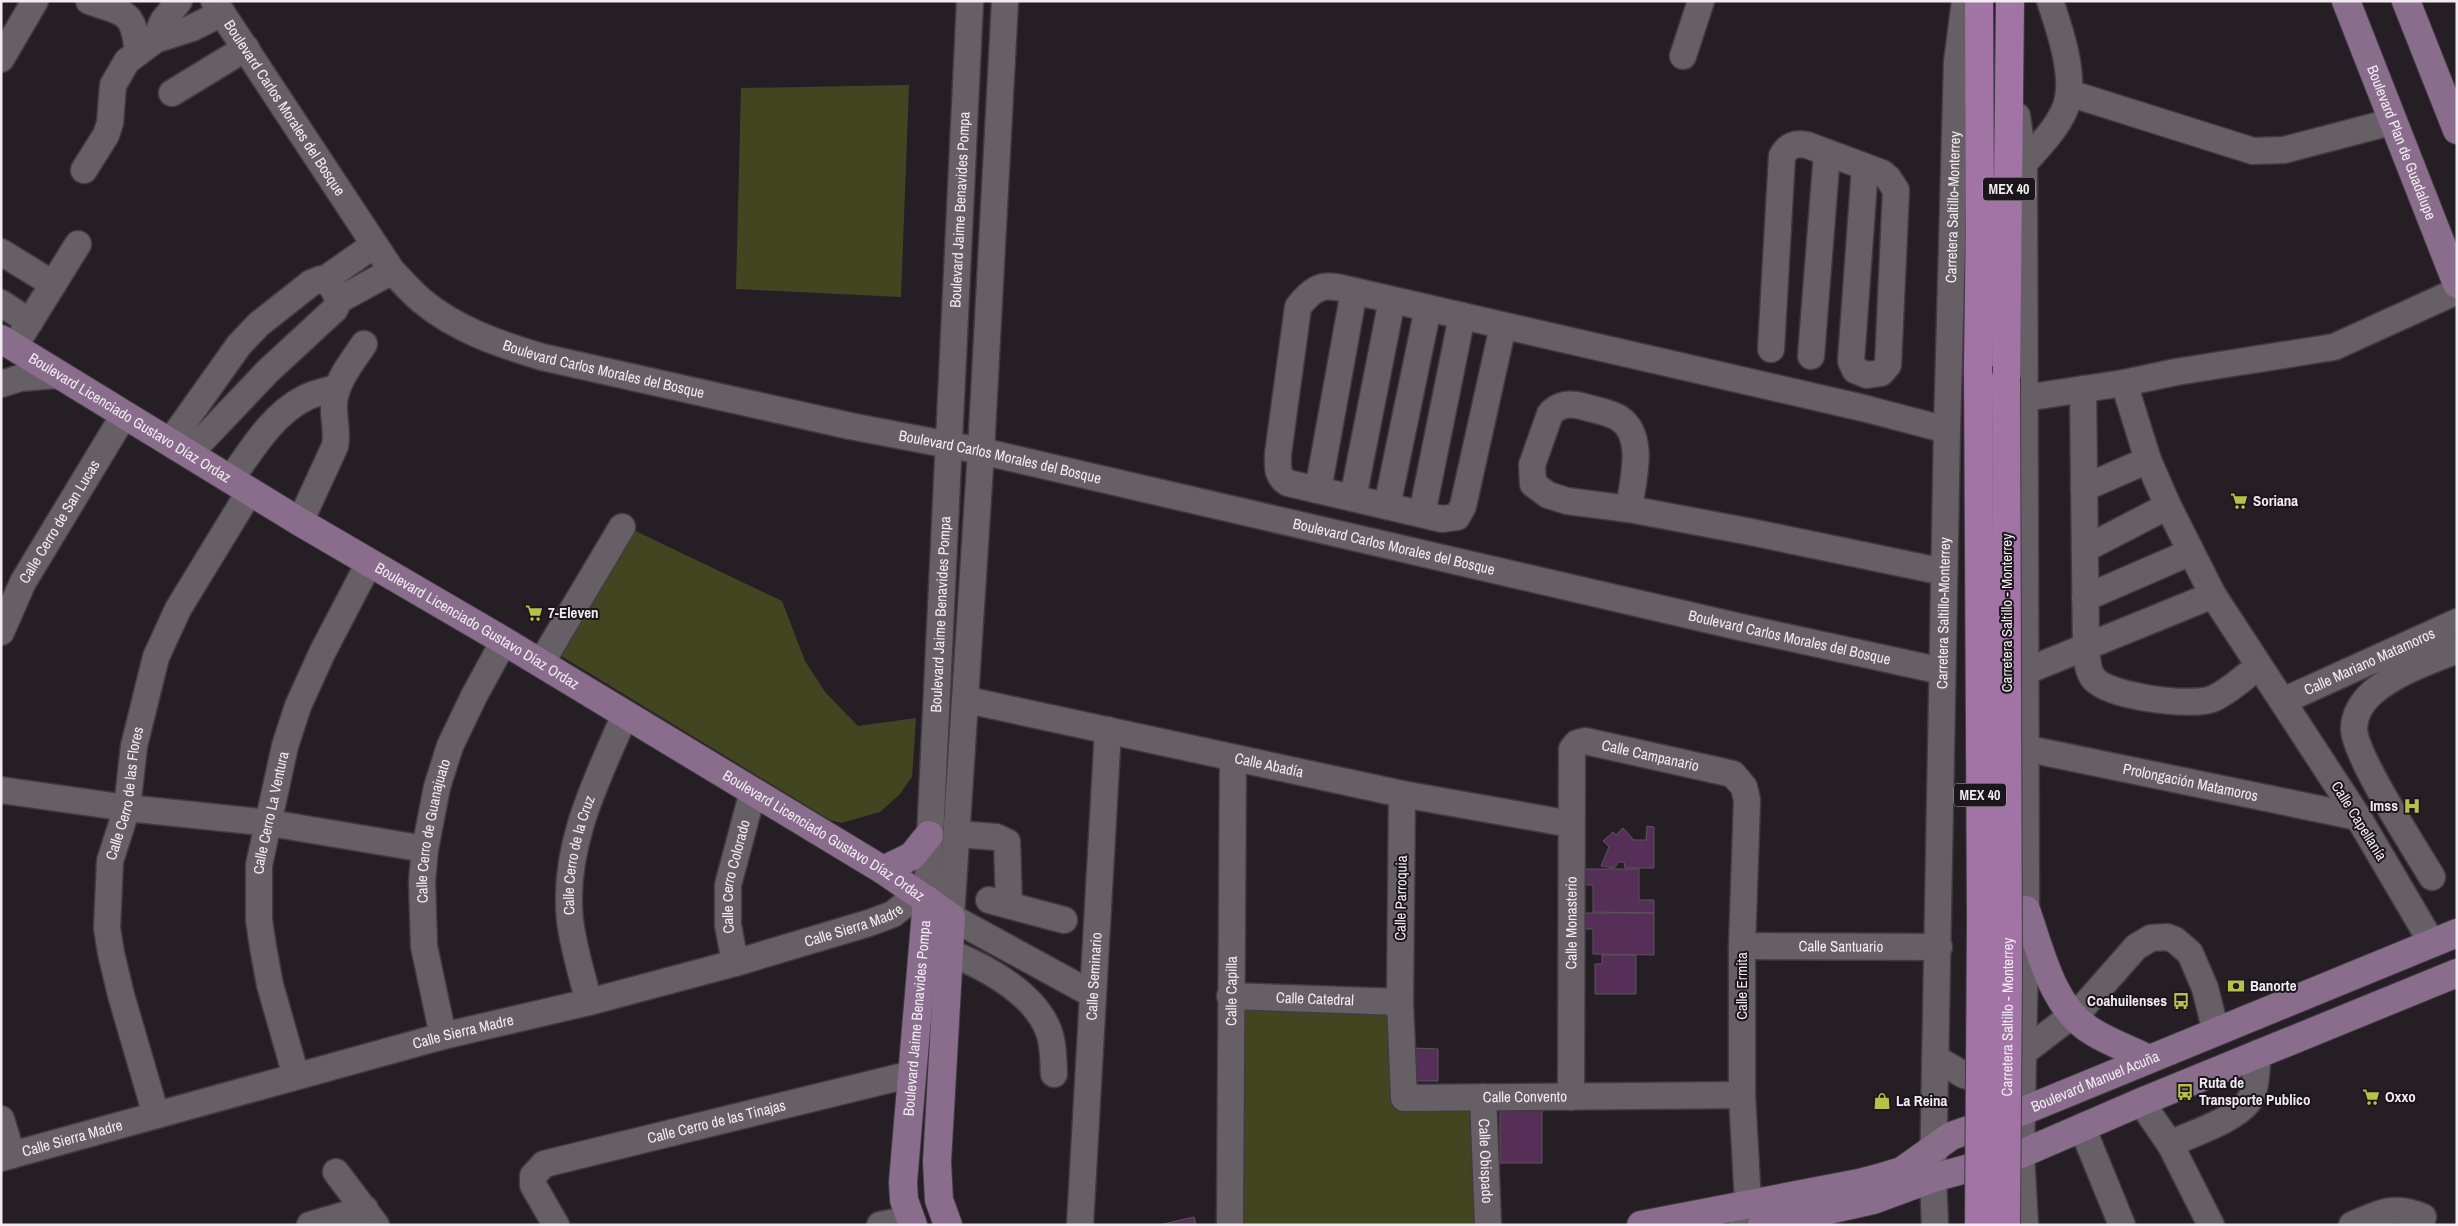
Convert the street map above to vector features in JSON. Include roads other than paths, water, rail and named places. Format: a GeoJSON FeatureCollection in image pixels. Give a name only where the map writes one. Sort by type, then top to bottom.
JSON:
{"type":"FeatureCollection","features":[{"type":"Feature","properties":{"kind":"highway","name":"Carretera Saltillo - Monterrey"},"geometry":{"type":"LineString","coordinates":[[1979,1],[1979,1225]]}},
{"type":"Feature","properties":{"kind":"highway","name":"Carretera Saltillo - Monterrey"},"geometry":{"type":"LineString","coordinates":[[2006,1225],[2008,970],[2006,377],[2010,1]]}},
{"type":"Feature","properties":{"kind":"main road","name":"Boulevard Plan de Guadalupe"},"geometry":{"type":"LineString","coordinates":[[2346,1],[2391,122],[2457,284]]}},
{"type":"Feature","properties":{"kind":"main road"},"geometry":{"type":"LineString","coordinates":[[2406,1],[2454,116]]}},
{"type":"Feature","properties":{"kind":"main road","name":"Boulevard Licenciado Gustavo Díaz Ordaz"},"geometry":{"type":"LineString","coordinates":[[8,344],[240,486],[504,641],[753,791],[883,870],[951,917]]}},
{"type":"Feature","properties":{"kind":"main road"},"geometry":{"type":"LineString","coordinates":[[883,870],[912,856],[929,835]]}},
{"type":"Feature","properties":{"kind":"main road","name":"Boulevard Jaime Benavides Pompa"},"geometry":{"type":"LineString","coordinates":[[911,1222],[904,1200],[903,1182],[912,1074],[922,897]]}},
{"type":"Feature","properties":{"kind":"main road"},"geometry":{"type":"LineString","coordinates":[[2026,910],[2056,992],[2072,1014],[2093,1032],[2149,1059]]}},
{"type":"Feature","properties":{"kind":"main road","name":"Boulevard Jaime Benavides Pompa"},"geometry":{"type":"LineString","coordinates":[[948,1225],[940,1200],[937,1162],[951,917]]}},
{"type":"Feature","properties":{"kind":"main road","name":"Boulevard Manuel Acuña"},"geometry":{"type":"LineString","coordinates":[[1751,1217],[1902,1171],[1935,1146],[1961,1131],[2021,1112],[2444,938]]}},
{"type":"Feature","properties":{"kind":"main road","name":"Boulevard Manuel Acuña"},"geometry":{"type":"LineString","coordinates":[[1641,1225],[1751,1217],[1873,1200],[1933,1178],[2021,1154],[2258,1053],[2457,973]]}},
{"type":"Feature","properties":{"kind":"street"},"geometry":{"type":"LineString","coordinates":[[1,59],[34,1]]}},
{"type":"Feature","properties":{"kind":"street"},"geometry":{"type":"LineString","coordinates":[[88,1],[117,11],[128,18],[147,46]]}},
{"type":"Feature","properties":{"kind":"street"},"geometry":{"type":"LineString","coordinates":[[84,170],[106,135],[110,123],[113,86],[118,73],[147,46],[179,1]]}},
{"type":"Feature","properties":{"kind":"street","name":"Boulevard Jaime Benavides Pompa"},"geometry":{"type":"LineString","coordinates":[[922,897],[929,835],[970,1]]}},
{"type":"Feature","properties":{"kind":"street","name":"Boulevard Jaime Benavides Pompa"},"geometry":{"type":"LineString","coordinates":[[951,917],[981,451],[1005,1]]}},
{"type":"Feature","properties":{"kind":"street"},"geometry":{"type":"LineString","coordinates":[[1683,56],[1701,1]]}},
{"type":"Feature","properties":{"kind":"street","name":"Carretera Saltillo-Monterrey"},"geometry":{"type":"LineString","coordinates":[[1935,1225],[1933,1178],[1939,947],[1947,430],[1957,62],[1965,1]]}},
{"type":"Feature","properties":{"kind":"street"},"geometry":{"type":"LineString","coordinates":[[2024,164],[2056,125],[2065,110],[2069,93],[2064,48],[2050,1]]}},
{"type":"Feature","properties":{"kind":"street"},"geometry":{"type":"LineString","coordinates":[[147,46],[192,28],[218,7]]}},
{"type":"Feature","properties":{"kind":"street","name":"Boulevard Carlos Morales del Bosque"},"geometry":{"type":"LineString","coordinates":[[218,7],[392,270],[421,300],[441,316],[507,346],[551,360],[947,446],[981,451],[1720,623],[1942,671]]}},
{"type":"Feature","properties":{"kind":"street"},"geometry":{"type":"LineString","coordinates":[[172,93],[246,48]]}},
{"type":"Feature","properties":{"kind":"street"},"geometry":{"type":"LineString","coordinates":[[2010,77],[2024,164],[2024,748],[2026,910],[2021,1154],[2025,1225]]}},
{"type":"Feature","properties":{"kind":"street"},"geometry":{"type":"LineString","coordinates":[[2069,93],[2253,151],[2284,150],[2391,122]]}},
{"type":"Feature","properties":{"kind":"street"},"geometry":{"type":"LineString","coordinates":[[1771,349],[1782,156],[1786,149],[1799,144],[1865,167],[1888,178],[1896,190],[1888,365],[1881,373],[1867,374],[1855,370],[1851,355],[1865,167]]}},
{"type":"Feature","properties":{"kind":"street"},"geometry":{"type":"LineString","coordinates":[[1811,356],[1827,153]]}},
{"type":"Feature","properties":{"kind":"street"},"geometry":{"type":"LineString","coordinates":[[8,344],[30,322],[78,244]]}},
{"type":"Feature","properties":{"kind":"street"},"geometry":{"type":"LineString","coordinates":[[180,448],[331,314],[332,290],[374,244]]}},
{"type":"Feature","properties":{"kind":"street"},"geometry":{"type":"LineString","coordinates":[[1,252],[53,284]]}},
{"type":"Feature","properties":{"kind":"street"},"geometry":{"type":"LineString","coordinates":[[180,448],[240,345],[253,330],[311,283],[332,290],[392,270]]}},
{"type":"Feature","properties":{"kind":"street"},"geometry":{"type":"LineString","coordinates":[[1503,326],[1461,513],[1457,517],[1448,520],[1288,483],[1281,478],[1278,468],[1298,307],[1315,289],[1324,285],[1863,408],[1947,430]]}},
{"type":"Feature","properties":{"kind":"street"},"geometry":{"type":"LineString","coordinates":[[1318,490],[1354,291]]}},
{"type":"Feature","properties":{"kind":"street"},"geometry":{"type":"LineString","coordinates":[[2024,398],[2083,390],[2176,372],[2334,347],[2457,291]]}},
{"type":"Feature","properties":{"kind":"street"},"geometry":{"type":"LineString","coordinates":[[1353,498],[1392,300]]}},
{"type":"Feature","properties":{"kind":"street"},"geometry":{"type":"LineString","coordinates":[[1,303],[30,322]]}},
{"type":"Feature","properties":{"kind":"street"},"geometry":{"type":"LineString","coordinates":[[1387,506],[1428,308]]}},
{"type":"Feature","properties":{"kind":"street"},"geometry":{"type":"LineString","coordinates":[[1422,514],[1462,316]]}},
{"type":"Feature","properties":{"kind":"street"},"geometry":{"type":"LineString","coordinates":[[300,522],[335,446],[338,435],[334,404],[337,388],[364,344]]}},
{"type":"Feature","properties":{"kind":"street"},"geometry":{"type":"LineString","coordinates":[[1863,408],[1867,374]]}},
{"type":"Feature","properties":{"kind":"street"},"geometry":{"type":"LineString","coordinates":[[1,384],[20,378],[58,375]]}},
{"type":"Feature","properties":{"kind":"street","name":"Calle Capellanía"},"geometry":{"type":"LineString","coordinates":[[2124,383],[2148,460],[2168,506],[2213,595],[2358,816],[2444,938]]}},
{"type":"Feature","properties":{"kind":"street","name":"Calle Cerro de las Flores"},"geometry":{"type":"LineString","coordinates":[[156,1115],[121,995],[107,928],[110,861],[126,808],[134,746],[156,657],[268,428],[281,414],[303,399],[337,388]]}},
{"type":"Feature","properties":{"kind":"street"},"geometry":{"type":"LineString","coordinates":[[2083,390],[2086,647],[2093,679],[2106,688],[2186,703],[2214,698],[2259,666]]}},
{"type":"Feature","properties":{"kind":"street"},"geometry":{"type":"LineString","coordinates":[[1629,509],[1636,454],[1631,431],[1619,418],[1592,409],[1571,404],[1555,408],[1550,414],[1532,466],[1533,484],[1548,495],[1567,501],[1629,509],[1746,531],[1944,572]]}},
{"type":"Feature","properties":{"kind":"street","name":"Calle Cerro de San Lucas"},"geometry":{"type":"LineString","coordinates":[[1,632],[23,582],[124,415]]}},
{"type":"Feature","properties":{"kind":"street"},"geometry":{"type":"LineString","coordinates":[[2084,488],[2148,460]]}},
{"type":"Feature","properties":{"kind":"street"},"geometry":{"type":"LineString","coordinates":[[2085,549],[2168,506]]}},
{"type":"Feature","properties":{"kind":"street"},"geometry":{"type":"LineString","coordinates":[[541,663],[622,527]]}},
{"type":"Feature","properties":{"kind":"street"},"geometry":{"type":"LineString","coordinates":[[2085,598],[2191,552]]}},
{"type":"Feature","properties":{"kind":"street","name":"Calle Cerro La Ventura"},"geometry":{"type":"LineString","coordinates":[[296,1076],[270,985],[259,920],[259,865],[270,823],[283,755],[298,706],[322,653],[369,563]]}},
{"type":"Feature","properties":{"kind":"street"},"geometry":{"type":"LineString","coordinates":[[2024,672],[2213,595]]}},
{"type":"Feature","properties":{"kind":"street","name":"Calle Mariano Matamoros"},"geometry":{"type":"LineString","coordinates":[[2283,701],[2457,622]]}},
{"type":"Feature","properties":{"kind":"street","name":"Calle Cerro de Guanajuato"},"geometry":{"type":"LineString","coordinates":[[443,1036],[424,946],[422,881],[425,849],[437,787],[450,746],[474,696],[504,641]]}},
{"type":"Feature","properties":{"kind":"street"},"geometry":{"type":"LineString","coordinates":[[2432,877],[2369,770],[2355,737],[2354,728],[2363,702],[2383,684],[2457,650]]}},
{"type":"Feature","properties":{"kind":"street","name":"Calle Abadía"},"geometry":{"type":"LineString","coordinates":[[966,700],[1402,794],[1571,824]]}},
{"type":"Feature","properties":{"kind":"street","name":"Calle Cerro de la Cruz"},"geometry":{"type":"LineString","coordinates":[[589,1002],[570,921],[570,870],[584,813],[625,715]]}},
{"type":"Feature","properties":{"kind":"street","name":"Calle Seminario"},"geometry":{"type":"LineString","coordinates":[[1080,1225],[1108,730]]}},
{"type":"Feature","properties":{"kind":"street","name":"Calle Campanario"},"geometry":{"type":"LineString","coordinates":[[1572,749],[1578,743],[1585,741],[1733,774]]}},
{"type":"Feature","properties":{"kind":"street","name":"Prolongación Matamoros"},"geometry":{"type":"LineString","coordinates":[[2024,748],[2358,816]]}},
{"type":"Feature","properties":{"kind":"street","name":"Calle Monasterio"},"geometry":{"type":"LineString","coordinates":[[1571,1097],[1572,749]]}},
{"type":"Feature","properties":{"kind":"street","name":"Calle Capilla"},"geometry":{"type":"LineString","coordinates":[[1230,1225],[1233,759]]}},
{"type":"Feature","properties":{"kind":"street","name":"Calle Ermita"},"geometry":{"type":"LineString","coordinates":[[1733,774],[1744,788],[1747,800],[1742,946],[1742,1094],[1751,1217]]}},
{"type":"Feature","properties":{"kind":"street"},"geometry":{"type":"LineString","coordinates":[[1,790],[126,808],[270,823],[425,849]]}},
{"type":"Feature","properties":{"kind":"street","name":"Calle Cerro Colorado"},"geometry":{"type":"LineString","coordinates":[[735,963],[728,925],[728,885],[753,791]]}},
{"type":"Feature","properties":{"kind":"street","name":"Calle Parroquia"},"geometry":{"type":"LineString","coordinates":[[1400,1002],[1402,794]]}},
{"type":"Feature","properties":{"kind":"street"},"geometry":{"type":"LineString","coordinates":[[957,834],[996,837],[1007,842],[999,902],[1064,920]]}},
{"type":"Feature","properties":{"kind":"street","name":"Calle Sierra Madre"},"geometry":{"type":"LineString","coordinates":[[7,1157],[443,1036],[589,1002],[735,963],[869,923],[893,914],[922,897]]}},
{"type":"Feature","properties":{"kind":"street"},"geometry":{"type":"LineString","coordinates":[[951,917],[1092,994]]}},
{"type":"Feature","properties":{"kind":"street"},"geometry":{"type":"LineString","coordinates":[[1935,1058],[1964,1075],[1973,1077],[1998,1072],[2093,998],[2136,947],[2152,938],[2167,937],[2183,946],[2195,962],[2205,988],[2216,1032]]}},
{"type":"Feature","properties":{"kind":"street","name":"Calle Santuario"},"geometry":{"type":"LineString","coordinates":[[1742,946],[1939,947]]}},
{"type":"Feature","properties":{"kind":"street"},"geometry":{"type":"LineString","coordinates":[[949,952],[980,966],[1011,987],[1038,1013],[1050,1034],[1054,1074]]}},
{"type":"Feature","properties":{"kind":"street","name":"Calle Catedral"},"geometry":{"type":"LineString","coordinates":[[1230,996],[1400,1002]]}},
{"type":"Feature","properties":{"kind":"street","name":"Calle Convento"},"geometry":{"type":"LineString","coordinates":[[1400,1002],[1404,1098],[1742,1094]]}},
{"type":"Feature","properties":{"kind":"street"},"geometry":{"type":"LineString","coordinates":[[2170,1144],[2228,1117],[2249,1102],[2253,1091],[2258,1053]]}},
{"type":"Feature","properties":{"kind":"street","name":"Calle Cerro de las Tinajas"},"geometry":{"type":"LineString","coordinates":[[556,1225],[533,1185],[533,1176],[537,1169],[552,1161],[585,1155],[912,1074]]}},
{"type":"Feature","properties":{"kind":"street","name":"Calle Obispado"},"geometry":{"type":"LineString","coordinates":[[1482,1097],[1488,1225]]}},
{"type":"Feature","properties":{"kind":"street"},"geometry":{"type":"LineString","coordinates":[[2141,1102],[2170,1144],[2211,1225]]}},
{"type":"Feature","properties":{"kind":"street"},"geometry":{"type":"LineString","coordinates":[[1,1119],[7,1157]]}},
{"type":"Feature","properties":{"kind":"street"},"geometry":{"type":"LineString","coordinates":[[2082,1127],[2113,1221]]}},
{"type":"Feature","properties":{"kind":"street"},"geometry":{"type":"LineString","coordinates":[[310,1225],[370,1217],[336,1172]]}},
{"type":"Feature","properties":{"kind":"street"},"geometry":{"type":"LineString","coordinates":[[2352,1225],[2382,1212],[2397,1210],[2409,1211],[2423,1217]]}},
{"type":"Feature","properties":{"kind":"street"},"geometry":{"type":"LineString","coordinates":[[880,1225],[911,1222]]}},
{"type":"Feature","properties":{"kind":"street"},"geometry":{"type":"LineString","coordinates":[[1988,1225],[1998,1225]]}},
{"type":"Feature","properties":{"kind":"place","name":"Soriana"},"geometry":{"type":"Point","coordinates":[2239,501]}},
{"type":"Feature","properties":{"kind":"place","name":"7-Eleven"},"geometry":{"type":"Point","coordinates":[534,613]}},
{"type":"Feature","properties":{"kind":"place","name":"Imss"},"geometry":{"type":"Point","coordinates":[2412,806]}},
{"type":"Feature","properties":{"kind":"place","name":"Banorte"},"geometry":{"type":"Point","coordinates":[2236,986]}},
{"type":"Feature","properties":{"kind":"place","name":"Coahuilenses"},"geometry":{"type":"Point","coordinates":[2181,1001]}},
{"type":"Feature","properties":{"kind":"place","name":"Ruta de Transporte Publico"},"geometry":{"type":"Point","coordinates":[2185,1092]}},
{"type":"Feature","properties":{"kind":"place","name":"Oxxo"},"geometry":{"type":"Point","coordinates":[2371,1097]}},
{"type":"Feature","properties":{"kind":"place","name":"La Reina"},"geometry":{"type":"Point","coordinates":[1882,1101]}}]}
